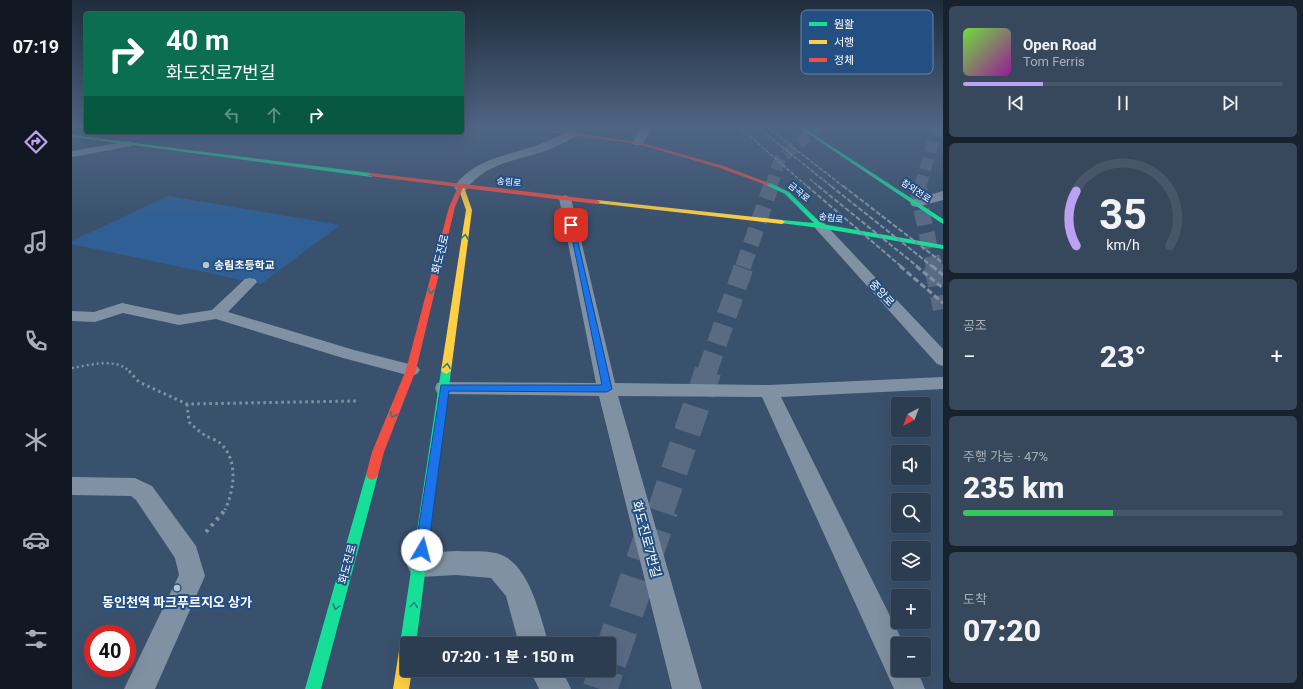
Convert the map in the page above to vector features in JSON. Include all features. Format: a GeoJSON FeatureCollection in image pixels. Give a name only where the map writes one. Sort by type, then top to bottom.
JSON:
{"type":"FeatureCollection","features":[{"type":"Feature","properties":{"kind":"street","name":"송림로"},"geometry":{"type":"LineString","coordinates":[[231,157],[461,187],[820,226],[943,247]]}},
{"type":"Feature","properties":{"kind":"street"},"geometry":{"type":"LineString","coordinates":[[461,187],[464,180],[476,171],[511,157]]}},
{"type":"Feature","properties":{"kind":"street","name":"금곡로"},"geometry":{"type":"LineString","coordinates":[[688,157],[716,165],[774,186],[796,200],[820,226]]}},
{"type":"Feature","properties":{"kind":"street","name":"참외전로"},"geometry":{"type":"LineString","coordinates":[[846,157],[917,203],[943,222]]}},
{"type":"Feature","properties":{"kind":"street","name":"화도진로"},"geometry":{"type":"LineString","coordinates":[[313,689],[378,452],[410,370],[452,207],[461,187]]}},
{"type":"Feature","properties":{"kind":"street","name":"화도진로"},"geometry":{"type":"LineString","coordinates":[[409,637],[469,210],[461,187]]}},
{"type":"Feature","properties":{"kind":"street"},"geometry":{"type":"LineString","coordinates":[[917,203],[943,195]]}},
{"type":"Feature","properties":{"kind":"street"},"geometry":{"type":"LineString","coordinates":[[401,689],[403,677]]}},
{"type":"Feature","properties":{"kind":"lane","name":"화도진로7번길"},"geometry":{"type":"LineString","coordinates":[[565,198],[607,389],[687,689]]}},
{"type":"Feature","properties":{"kind":"lane","name":"중앙로"},"geometry":{"type":"LineString","coordinates":[[820,226],[943,360]]}},
{"type":"Feature","properties":{"kind":"lane"},"geometry":{"type":"LineString","coordinates":[[217,314],[250,282]]}},
{"type":"Feature","properties":{"kind":"lane"},"geometry":{"type":"LineString","coordinates":[[72,316],[95,317],[122,308],[179,320],[217,314],[350,354],[410,370]]}},
{"type":"Feature","properties":{"kind":"lane"},"geometry":{"type":"LineString","coordinates":[[444,388],[769,391],[943,383]]}},
{"type":"Feature","properties":{"kind":"lane"},"geometry":{"type":"LineString","coordinates":[[769,391],[891,649]]}},
{"type":"Feature","properties":{"kind":"lane"},"geometry":{"type":"LineString","coordinates":[[72,486],[135,487],[144,493],[187,554],[192,576],[139,689]]}},
{"type":"Feature","properties":{"kind":"lane"},"geometry":{"type":"LineString","coordinates":[[420,565],[456,563],[498,566],[518,589],[532,637]]}},
{"type":"Feature","properties":{"kind":"lane"},"geometry":{"type":"LineString","coordinates":[[549,677],[556,689]]}},
{"type":"Feature","properties":{"kind":"lane"},"geometry":{"type":"LineString","coordinates":[[904,677],[910,689]]}},
{"type":"Feature","properties":{"kind":"path"},"geometry":{"type":"LineString","coordinates":[[72,368],[106,363],[124,366],[139,382],[186,404],[315,404],[356,401]]}},
{"type":"Feature","properties":{"kind":"path"},"geometry":{"type":"LineString","coordinates":[[186,404],[189,422],[204,435],[220,443],[229,457],[234,477],[232,495],[225,510],[187,554]]}},
{"type":"Feature","properties":{"kind":"shaded area"},"geometry":{"type":"Polygon","coordinates":[[[168,196],[340,225],[261,284],[72,244],[72,241],[168,196]]]}},
{"type":"Feature","properties":{"kind":"tunnel"},"geometry":{"type":"LineString","coordinates":[[771,187],[780,159],[782,157]]}},
{"type":"Feature","properties":{"kind":"tunnel"},"geometry":{"type":"LineString","coordinates":[[920,187],[929,157]]}},
{"type":"Feature","properties":{"kind":"tunnel"},"geometry":{"type":"LineString","coordinates":[[743,267],[771,186]]}},
{"type":"Feature","properties":{"kind":"tunnel"},"geometry":{"type":"LineString","coordinates":[[920,186],[918,194],[934,267]]}},
{"type":"Feature","properties":{"kind":"tunnel"},"geometry":{"type":"LineString","coordinates":[[707,372],[744,266]]}},
{"type":"Feature","properties":{"kind":"tunnel"},"geometry":{"type":"LineString","coordinates":[[934,266],[943,309]]}},
{"type":"Feature","properties":{"kind":"tunnel"},"geometry":{"type":"LineString","coordinates":[[661,510],[708,371]]}},
{"type":"Feature","properties":{"kind":"tunnel"},"geometry":{"type":"LineString","coordinates":[[616,641],[661,509]]}},
{"type":"Feature","properties":{"kind":"tunnel"},"geometry":{"type":"LineString","coordinates":[[600,689],[604,677]]}},
{"type":"Feature","properties":{"kind":"railway"},"geometry":{"type":"LineString","coordinates":[[774,157],[808,187]]}},
{"type":"Feature","properties":{"kind":"railway"},"geometry":{"type":"LineString","coordinates":[[795,157],[832,187]]}},
{"type":"Feature","properties":{"kind":"railway"},"geometry":{"type":"LineString","coordinates":[[806,157],[844,187]]}},
{"type":"Feature","properties":{"kind":"railway"},"geometry":{"type":"LineString","coordinates":[[810,179],[819,187]]}},
{"type":"Feature","properties":{"kind":"railway"},"geometry":{"type":"LineString","coordinates":[[807,186],[902,267]]}},
{"type":"Feature","properties":{"kind":"railway"},"geometry":{"type":"LineString","coordinates":[[818,186],[918,267]]}},
{"type":"Feature","properties":{"kind":"railway"},"geometry":{"type":"LineString","coordinates":[[831,186],[933,267]]}},
{"type":"Feature","properties":{"kind":"railway"},"geometry":{"type":"LineString","coordinates":[[843,186],[943,263]]}},
{"type":"Feature","properties":{"kind":"railway"},"geometry":{"type":"LineString","coordinates":[[900,266],[943,303]]}},
{"type":"Feature","properties":{"kind":"railway"},"geometry":{"type":"LineString","coordinates":[[916,266],[943,288]]}},
{"type":"Feature","properties":{"kind":"railway"},"geometry":{"type":"LineString","coordinates":[[932,266],[943,275]]}},
{"type":"Feature","properties":{"kind":"traffic: fast"},"geometry":{"type":"LineString","coordinates":[[234,157],[371,175]]}},
{"type":"Feature","properties":{"kind":"traffic: fast"},"geometry":{"type":"LineString","coordinates":[[845,157],[943,222]]}},
{"type":"Feature","properties":{"kind":"traffic: fast"},"geometry":{"type":"LineString","coordinates":[[768,184],[787,193],[820,226]]}},
{"type":"Feature","properties":{"kind":"traffic: fast"},"geometry":{"type":"LineString","coordinates":[[782,222],[820,226],[943,247]]}},
{"type":"Feature","properties":{"kind":"traffic: fast"},"geometry":{"type":"LineString","coordinates":[[409,637],[446,371]]}},
{"type":"Feature","properties":{"kind":"traffic: fast"},"geometry":{"type":"LineString","coordinates":[[313,689],[372,475]]}},
{"type":"Feature","properties":{"kind":"traffic: slow"},"geometry":{"type":"LineString","coordinates":[[446,371],[469,210],[461,187]]}},
{"type":"Feature","properties":{"kind":"traffic: slow"},"geometry":{"type":"LineString","coordinates":[[597,202],[782,222]]}},
{"type":"Feature","properties":{"kind":"traffic: slow"},"geometry":{"type":"LineString","coordinates":[[401,689],[403,677]]}},
{"type":"Feature","properties":{"kind":"traffic: jam"},"geometry":{"type":"LineString","coordinates":[[688,157],[722,167],[768,184]]}},
{"type":"Feature","properties":{"kind":"traffic: jam"},"geometry":{"type":"LineString","coordinates":[[371,175],[597,202]]}},
{"type":"Feature","properties":{"kind":"traffic: jam"},"geometry":{"type":"LineString","coordinates":[[372,475],[378,452],[411,370],[452,207],[461,187]]}},
{"type":"Feature","properties":{"kind":"place","name":"송림초등학교"},"geometry":{"type":"Point","coordinates":[206,265]}},
{"type":"Feature","properties":{"kind":"place","name":"동인천역 파크푸르지오 상가"},"geometry":{"type":"Point","coordinates":[177,588]}},
{"type":"Feature","properties":{"kind":"route"},"geometry":{"type":"LineString","coordinates":[[422,550],[444,388],[607,389],[571,225]]}}]}
